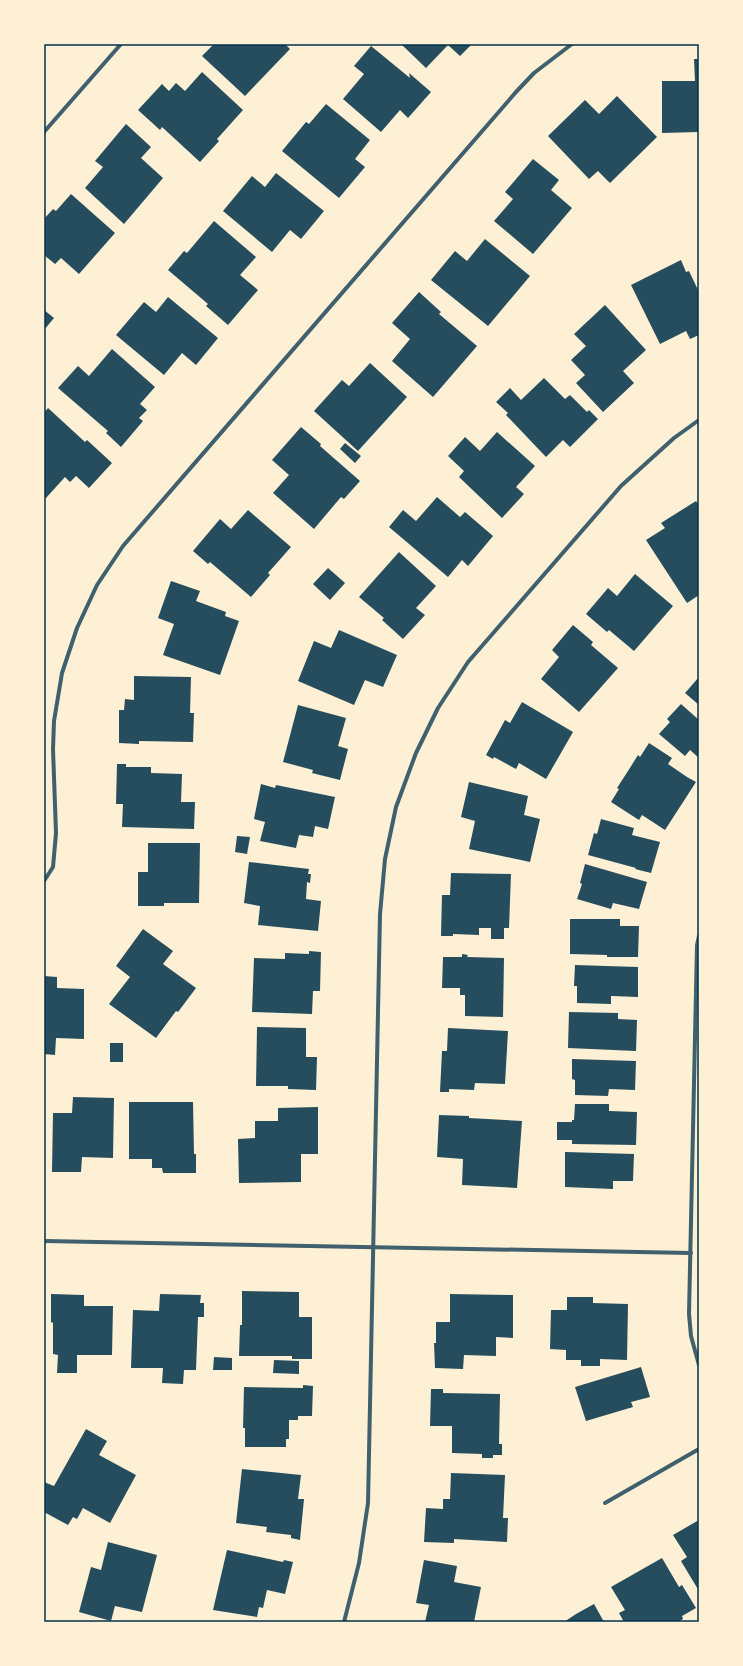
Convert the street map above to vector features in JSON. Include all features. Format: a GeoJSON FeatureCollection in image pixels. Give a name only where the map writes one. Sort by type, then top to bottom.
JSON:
{"type":"FeatureCollection","features":[{"type":"Feature","properties":{"kind":"street"},"geometry":{"type":"LineString","coordinates":[[44,132],[121,44]]}},
{"type":"Feature","properties":{"kind":"street"},"geometry":{"type":"LineString","coordinates":[[44,881],[53,867],[56,833],[52,749],[54,721],[62,673],[77,628],[97,585],[123,546],[516,92],[534,73],[572,44]]}},
{"type":"Feature","properties":{"kind":"street"},"geometry":{"type":"LineString","coordinates":[[344,1622],[359,1563],[368,1503],[380,914],[385,859],[396,807],[416,753],[438,708],[468,662],[621,486],[674,438],[699,420]]}},
{"type":"Feature","properties":{"kind":"street"},"geometry":{"type":"LineString","coordinates":[[699,936],[697,945],[690,1314],[691,1336],[699,1365]]}},
{"type":"Feature","properties":{"kind":"street"},"geometry":{"type":"LineString","coordinates":[[44,1240],[691,1253]]}},
{"type":"Feature","properties":{"kind":"street"},"geometry":{"type":"LineString","coordinates":[[605,1503],[699,1449]]}},
{"type":"Feature","properties":{"kind":"building"},"geometry":{"type":"Polygon","coordinates":[[[214,44],[285,44],[290,49],[245,96],[202,56],[214,44]]]}},
{"type":"Feature","properties":{"kind":"building"},"geometry":{"type":"Polygon","coordinates":[[[401,44],[472,44],[460,56],[448,45],[426,68],[401,44]]]}},
{"type":"Feature","properties":{"kind":"building"},"geometry":{"type":"Polygon","coordinates":[[[371,46],[410,78],[409,73],[431,92],[408,118],[400,110],[381,132],[343,99],[364,74],[354,66],[371,46]]]}},
{"type":"Feature","properties":{"kind":"building"},"geometry":{"type":"Polygon","coordinates":[[[694,59],[699,59],[699,132],[662,133],[662,81],[695,81],[694,59]]]}},
{"type":"Feature","properties":{"kind":"building"},"geometry":{"type":"Polygon","coordinates":[[[202,72],[243,110],[217,139],[219,141],[200,162],[162,127],[160,130],[138,110],[162,84],[169,91],[176,83],[185,91],[202,72]]]}},
{"type":"Feature","properties":{"kind":"building"},"geometry":{"type":"Polygon","coordinates":[[[617,96],[657,137],[610,183],[598,171],[589,179],[548,136],[585,100],[599,114],[617,96]]]}},
{"type":"Feature","properties":{"kind":"building"},"geometry":{"type":"Polygon","coordinates":[[[326,104],[370,140],[355,159],[365,167],[339,198],[282,151],[306,122],[309,124],[326,104]]]}},
{"type":"Feature","properties":{"kind":"building"},"geometry":{"type":"Polygon","coordinates":[[[126,124],[151,147],[141,158],[163,178],[124,224],[85,188],[103,167],[95,161],[126,124]]]}},
{"type":"Feature","properties":{"kind":"building"},"geometry":{"type":"Polygon","coordinates":[[[533,159],[559,180],[551,190],[572,208],[533,254],[494,221],[513,199],[505,192],[533,159]]]}},
{"type":"Feature","properties":{"kind":"building"},"geometry":{"type":"Polygon","coordinates":[[[276,173],[324,211],[301,239],[290,230],[272,252],[223,211],[252,176],[265,187],[276,173]]]}},
{"type":"Feature","properties":{"kind":"building"},"geometry":{"type":"Polygon","coordinates":[[[71,194],[115,233],[79,274],[61,258],[55,264],[44,255],[44,219],[53,209],[56,211],[71,194]]]}},
{"type":"Feature","properties":{"kind":"building"},"geometry":{"type":"Polygon","coordinates":[[[214,221],[256,257],[240,275],[258,290],[228,325],[206,306],[208,304],[168,270],[184,251],[187,253],[214,221]]]}},
{"type":"Feature","properties":{"kind":"building"},"geometry":{"type":"Polygon","coordinates":[[[485,239],[530,276],[488,326],[431,280],[455,251],[467,261],[485,239]]]}},
{"type":"Feature","properties":{"kind":"building"},"geometry":{"type":"Polygon","coordinates":[[[681,260],[686,272],[689,271],[699,292],[699,335],[690,339],[686,331],[660,344],[631,285],[681,260]]]}},
{"type":"Feature","properties":{"kind":"building"},"geometry":{"type":"Polygon","coordinates":[[[419,292],[441,312],[439,314],[477,346],[433,397],[392,361],[410,339],[392,323],[419,292]]]}},
{"type":"Feature","properties":{"kind":"building"},"geometry":{"type":"Polygon","coordinates":[[[168,297],[218,338],[196,365],[182,353],[164,375],[116,335],[144,302],[156,312],[168,297]]]}},
{"type":"Feature","properties":{"kind":"building"},"geometry":{"type":"Polygon","coordinates":[[[605,305],[646,350],[623,371],[634,383],[603,412],[576,383],[585,375],[571,360],[586,346],[574,334],[605,305]]]}},
{"type":"Feature","properties":{"kind":"building"},"geometry":{"type":"Polygon","coordinates":[[[44,310],[54,318],[44,330],[44,310]]]}},
{"type":"Feature","properties":{"kind":"building"},"geometry":{"type":"Polygon","coordinates":[[[112,349],[155,387],[140,404],[147,410],[139,418],[143,421],[121,447],[106,433],[108,431],[58,388],[78,366],[89,376],[112,349]]]}},
{"type":"Feature","properties":{"kind":"building"},"geometry":{"type":"Polygon","coordinates":[[[370,363],[407,397],[358,451],[314,411],[342,380],[349,386],[370,363]]]}},
{"type":"Feature","properties":{"kind":"building"},"geometry":{"type":"Polygon","coordinates":[[[544,378],[565,399],[570,395],[587,412],[589,410],[598,419],[570,447],[563,440],[546,457],[506,415],[508,413],[496,402],[510,388],[521,400],[544,378]]]}},
{"type":"Feature","properties":{"kind":"building"},"geometry":{"type":"Polygon","coordinates":[[[48,408],[85,442],[87,440],[112,463],[89,488],[76,476],[70,482],[65,477],[46,498],[44,496],[44,413],[48,408]]]}},
{"type":"Feature","properties":{"kind":"building"},"geometry":{"type":"Polygon","coordinates":[[[301,427],[360,481],[344,499],[341,497],[314,529],[273,493],[289,475],[272,460],[301,427]]]}},
{"type":"Feature","properties":{"kind":"building"},"geometry":{"type":"Polygon","coordinates":[[[497,432],[535,466],[516,487],[524,494],[502,518],[459,477],[464,471],[448,456],[465,437],[480,451],[497,432]]]}},
{"type":"Feature","properties":{"kind":"building"},"geometry":{"type":"Polygon","coordinates":[[[345,443],[361,456],[355,463],[340,449],[345,443]]]}},
{"type":"Feature","properties":{"kind":"building"},"geometry":{"type":"Polygon","coordinates":[[[437,497],[460,517],[465,512],[493,536],[468,566],[462,560],[448,577],[389,527],[403,510],[416,521],[437,497]]]}},
{"type":"Feature","properties":{"kind":"building"},"geometry":{"type":"Polygon","coordinates":[[[696,501],[699,505],[699,595],[687,603],[646,540],[665,528],[661,523],[696,501]]]}},
{"type":"Feature","properties":{"kind":"building"},"geometry":{"type":"Polygon","coordinates":[[[248,510],[291,547],[268,573],[270,575],[251,597],[210,562],[208,564],[193,551],[220,519],[231,529],[248,510]]]}},
{"type":"Feature","properties":{"kind":"building"},"geometry":{"type":"Polygon","coordinates":[[[399,552],[436,586],[416,608],[425,615],[403,639],[382,620],[384,618],[359,597],[399,552]]]}},
{"type":"Feature","properties":{"kind":"building"},"geometry":{"type":"Polygon","coordinates":[[[328,568],[345,583],[330,600],[313,584],[328,568]]]}},
{"type":"Feature","properties":{"kind":"building"},"geometry":{"type":"Polygon","coordinates":[[[635,574],[673,606],[634,651],[609,630],[607,632],[586,614],[608,588],[617,596],[635,574]]]}},
{"type":"Feature","properties":{"kind":"building"},"geometry":{"type":"Polygon","coordinates":[[[171,581],[200,591],[196,601],[226,612],[225,616],[239,621],[220,675],[163,655],[174,624],[158,618],[171,581]]]}},
{"type":"Feature","properties":{"kind":"building"},"geometry":{"type":"Polygon","coordinates":[[[573,625],[593,642],[591,645],[618,668],[579,712],[541,679],[559,657],[552,650],[573,625]]]}},
{"type":"Feature","properties":{"kind":"building"},"geometry":{"type":"Polygon","coordinates":[[[339,630],[397,655],[383,687],[365,680],[354,705],[298,681],[314,641],[331,648],[339,630]]]}},
{"type":"Feature","properties":{"kind":"building"},"geometry":{"type":"Polygon","coordinates":[[[134,676],[191,677],[190,713],[194,713],[193,742],[139,741],[139,744],[119,743],[119,710],[124,710],[125,699],[134,700],[134,676]]]}},
{"type":"Feature","properties":{"kind":"building"},"geometry":{"type":"Polygon","coordinates":[[[699,677],[699,705],[685,693],[699,677]]]}},
{"type":"Feature","properties":{"kind":"building"},"geometry":{"type":"Polygon","coordinates":[[[522,702],[573,732],[546,779],[519,763],[516,769],[494,757],[493,759],[486,755],[505,720],[510,723],[522,702]]]}},
{"type":"Feature","properties":{"kind":"building"},"geometry":{"type":"Polygon","coordinates":[[[681,704],[699,720],[699,758],[690,750],[685,756],[659,734],[670,722],[667,719],[681,704]]]}},
{"type":"Feature","properties":{"kind":"building"},"geometry":{"type":"Polygon","coordinates":[[[298,705],[346,718],[338,746],[348,749],[340,780],[312,773],[313,770],[283,762],[298,705]]]}},
{"type":"Feature","properties":{"kind":"building"},"geometry":{"type":"Polygon","coordinates":[[[649,743],[672,758],[668,764],[696,782],[665,830],[642,815],[639,820],[611,802],[619,789],[617,788],[638,755],[640,757],[649,743]]]}},
{"type":"Feature","properties":{"kind":"building"},"geometry":{"type":"Polygon","coordinates":[[[117,764],[126,764],[126,767],[151,767],[151,773],[182,774],[181,802],[195,802],[194,829],[122,827],[123,804],[116,804],[117,764]]]}},
{"type":"Feature","properties":{"kind":"building"},"geometry":{"type":"Polygon","coordinates":[[[469,782],[528,796],[524,815],[540,819],[530,862],[469,849],[475,821],[461,817],[469,782]]]}},
{"type":"Feature","properties":{"kind":"building"},"geometry":{"type":"Polygon","coordinates":[[[261,784],[275,788],[276,785],[335,797],[328,829],[315,826],[313,837],[299,835],[296,848],[260,841],[265,822],[254,819],[261,784]]]}},
{"type":"Feature","properties":{"kind":"building"},"geometry":{"type":"Polygon","coordinates":[[[601,819],[634,828],[632,835],[660,842],[651,873],[588,855],[594,833],[597,834],[601,819]]]}},
{"type":"Feature","properties":{"kind":"building"},"geometry":{"type":"Polygon","coordinates":[[[237,836],[250,837],[247,854],[235,852],[237,836]]]}},
{"type":"Feature","properties":{"kind":"building"},"geometry":{"type":"Polygon","coordinates":[[[148,843],[200,843],[199,903],[164,903],[164,906],[138,906],[138,872],[148,872],[148,843]]]}},
{"type":"Feature","properties":{"kind":"building"},"geometry":{"type":"Polygon","coordinates":[[[249,862],[309,869],[308,874],[311,874],[310,883],[307,882],[306,899],[321,901],[318,931],[258,925],[260,906],[244,903],[249,862]]]}},
{"type":"Feature","properties":{"kind":"building"},"geometry":{"type":"Polygon","coordinates":[[[585,864],[647,882],[639,909],[613,903],[611,909],[577,899],[582,884],[580,883],[585,864]]]}},
{"type":"Feature","properties":{"kind":"building"},"geometry":{"type":"Polygon","coordinates":[[[451,873],[511,874],[509,928],[504,928],[504,939],[491,939],[491,928],[479,928],[479,935],[453,934],[453,936],[441,936],[442,895],[450,895],[451,873]]]}},
{"type":"Feature","properties":{"kind":"building"},"geometry":{"type":"Polygon","coordinates":[[[570,919],[620,919],[620,926],[639,926],[638,957],[607,957],[607,955],[570,954],[570,919]]]}},
{"type":"Feature","properties":{"kind":"building"},"geometry":{"type":"Polygon","coordinates":[[[143,929],[173,951],[163,964],[196,988],[178,1012],[176,1011],[156,1038],[109,1004],[130,977],[116,966],[143,929]]]}},
{"type":"Feature","properties":{"kind":"building"},"geometry":{"type":"Polygon","coordinates":[[[309,951],[321,952],[320,991],[313,991],[312,1014],[252,1012],[254,958],[285,959],[285,953],[309,954],[309,951]]]}},
{"type":"Feature","properties":{"kind":"building"},"geometry":{"type":"Polygon","coordinates":[[[462,954],[468,955],[467,957],[504,958],[503,1017],[465,1016],[465,995],[460,995],[460,988],[442,988],[443,957],[462,957],[462,954]]]}},
{"type":"Feature","properties":{"kind":"building"},"geometry":{"type":"Polygon","coordinates":[[[575,965],[638,967],[638,997],[611,996],[611,1004],[577,1003],[577,986],[574,986],[575,965]]]}},
{"type":"Feature","properties":{"kind":"building"},"geometry":{"type":"Polygon","coordinates":[[[44,976],[57,977],[57,988],[84,989],[84,1039],[56,1038],[55,1055],[44,1054],[44,976]]]}},
{"type":"Feature","properties":{"kind":"building"},"geometry":{"type":"Polygon","coordinates":[[[569,1012],[618,1013],[618,1019],[637,1020],[636,1051],[568,1048],[569,1012]]]}},
{"type":"Feature","properties":{"kind":"building"},"geometry":{"type":"Polygon","coordinates":[[[257,1027],[306,1028],[306,1057],[317,1057],[316,1090],[288,1089],[288,1086],[256,1086],[257,1027]]]}},
{"type":"Feature","properties":{"kind":"building"},"geometry":{"type":"Polygon","coordinates":[[[448,1028],[508,1031],[505,1084],[475,1083],[474,1090],[449,1089],[449,1092],[440,1092],[442,1051],[447,1051],[448,1028]]]}},
{"type":"Feature","properties":{"kind":"building"},"geometry":{"type":"Polygon","coordinates":[[[110,1043],[123,1043],[123,1062],[110,1062],[110,1043]]]}},
{"type":"Feature","properties":{"kind":"building"},"geometry":{"type":"Polygon","coordinates":[[[572,1059],[636,1061],[635,1090],[609,1089],[608,1096],[575,1095],[575,1080],[572,1079],[572,1059]]]}},
{"type":"Feature","properties":{"kind":"building"},"geometry":{"type":"Polygon","coordinates":[[[73,1097],[114,1098],[113,1158],[82,1157],[81,1172],[52,1172],[53,1113],[72,1113],[73,1097]]]}},
{"type":"Feature","properties":{"kind":"building"},"geometry":{"type":"Polygon","coordinates":[[[129,1102],[193,1102],[196,1173],[163,1173],[162,1168],[152,1168],[152,1159],[129,1159],[129,1102]]]}},
{"type":"Feature","properties":{"kind":"building"},"geometry":{"type":"Polygon","coordinates":[[[575,1104],[609,1104],[609,1111],[637,1112],[636,1145],[572,1144],[572,1140],[557,1140],[557,1122],[572,1122],[572,1120],[574,1120],[575,1104]]]}},
{"type":"Feature","properties":{"kind":"building"},"geometry":{"type":"Polygon","coordinates":[[[318,1107],[318,1154],[301,1154],[301,1182],[239,1183],[238,1139],[255,1138],[255,1121],[278,1121],[278,1108],[318,1107]]]}},
{"type":"Feature","properties":{"kind":"building"},"geometry":{"type":"Polygon","coordinates":[[[439,1115],[522,1121],[517,1188],[462,1185],[463,1159],[437,1157],[439,1115]]]}},
{"type":"Feature","properties":{"kind":"building"},"geometry":{"type":"Polygon","coordinates":[[[565,1152],[634,1154],[633,1181],[613,1181],[613,1189],[565,1187],[565,1152]]]}},
{"type":"Feature","properties":{"kind":"building"},"geometry":{"type":"Polygon","coordinates":[[[242,1291],[299,1292],[299,1317],[312,1317],[312,1359],[292,1359],[292,1356],[239,1356],[240,1325],[242,1325],[242,1291]]]}},
{"type":"Feature","properties":{"kind":"building"},"geometry":{"type":"Polygon","coordinates":[[[51,1294],[84,1295],[84,1306],[113,1306],[112,1355],[77,1355],[77,1373],[57,1373],[58,1355],[53,1354],[51,1294]]]}},
{"type":"Feature","properties":{"kind":"building"},"geometry":{"type":"Polygon","coordinates":[[[160,1294],[201,1295],[200,1303],[204,1303],[204,1317],[198,1317],[196,1370],[184,1370],[183,1384],[162,1383],[163,1368],[131,1368],[133,1310],[159,1311],[160,1294]]]}},
{"type":"Feature","properties":{"kind":"building"},"geometry":{"type":"Polygon","coordinates":[[[450,1294],[513,1295],[513,1338],[496,1337],[496,1356],[464,1355],[463,1369],[435,1368],[434,1343],[436,1343],[436,1322],[450,1322],[450,1294]]]}},
{"type":"Feature","properties":{"kind":"building"},"geometry":{"type":"Polygon","coordinates":[[[567,1297],[593,1297],[593,1303],[628,1304],[627,1360],[600,1359],[600,1366],[581,1366],[581,1360],[566,1360],[566,1350],[550,1349],[551,1310],[567,1310],[567,1297]]]}},
{"type":"Feature","properties":{"kind":"building"},"geometry":{"type":"Polygon","coordinates":[[[214,1357],[232,1358],[232,1370],[213,1370],[214,1357]]]}},
{"type":"Feature","properties":{"kind":"building"},"geometry":{"type":"Polygon","coordinates":[[[274,1360],[299,1361],[299,1374],[273,1373],[274,1360]]]}},
{"type":"Feature","properties":{"kind":"building"},"geometry":{"type":"Polygon","coordinates":[[[641,1367],[650,1397],[631,1402],[633,1407],[586,1421],[575,1387],[641,1367]]]}},
{"type":"Feature","properties":{"kind":"building"},"geometry":{"type":"Polygon","coordinates":[[[303,1385],[313,1386],[312,1416],[298,1416],[298,1420],[289,1420],[289,1439],[286,1439],[286,1447],[245,1447],[245,1428],[243,1428],[244,1387],[303,1388],[303,1385]]]}},
{"type":"Feature","properties":{"kind":"building"},"geometry":{"type":"Polygon","coordinates":[[[431,1389],[443,1389],[443,1393],[500,1394],[499,1444],[502,1444],[502,1455],[493,1455],[493,1458],[482,1458],[482,1454],[452,1453],[452,1426],[430,1426],[431,1389]]]}},
{"type":"Feature","properties":{"kind":"building"},"geometry":{"type":"Polygon","coordinates":[[[86,1429],[107,1441],[99,1455],[136,1475],[110,1523],[83,1508],[77,1519],[73,1517],[68,1525],[44,1512],[44,1482],[54,1486],[86,1429]]]}},
{"type":"Feature","properties":{"kind":"building"},"geometry":{"type":"Polygon","coordinates":[[[242,1469],[301,1475],[298,1499],[304,1499],[300,1540],[291,1538],[291,1535],[266,1532],[267,1527],[236,1523],[242,1469]]]}},
{"type":"Feature","properties":{"kind":"building"},"geometry":{"type":"Polygon","coordinates":[[[451,1473],[505,1475],[503,1518],[508,1518],[507,1542],[454,1539],[454,1543],[424,1542],[426,1508],[443,1509],[443,1499],[450,1499],[451,1473]]]}},
{"type":"Feature","properties":{"kind":"building"},"geometry":{"type":"Polygon","coordinates":[[[699,1520],[699,1591],[681,1561],[687,1557],[673,1535],[699,1520]]]}},
{"type":"Feature","properties":{"kind":"building"},"geometry":{"type":"Polygon","coordinates":[[[108,1542],[157,1555],[142,1612],[115,1606],[111,1621],[79,1612],[91,1567],[101,1570],[108,1542]]]}},
{"type":"Feature","properties":{"kind":"building"},"geometry":{"type":"Polygon","coordinates":[[[227,1550],[283,1562],[284,1560],[293,1562],[285,1594],[267,1590],[263,1608],[259,1607],[257,1617],[213,1610],[227,1550]]]}},
{"type":"Feature","properties":{"kind":"building"},"geometry":{"type":"Polygon","coordinates":[[[662,1558],[679,1587],[682,1585],[696,1608],[682,1616],[683,1619],[678,1622],[624,1622],[619,1613],[625,1610],[611,1587],[662,1558]]]}},
{"type":"Feature","properties":{"kind":"building"},"geometry":{"type":"Polygon","coordinates":[[[424,1560],[457,1566],[454,1582],[481,1587],[474,1622],[425,1622],[429,1605],[416,1603],[424,1560]]]}},
{"type":"Feature","properties":{"kind":"building"},"geometry":{"type":"Polygon","coordinates":[[[594,1604],[604,1622],[564,1622],[576,1614],[594,1604]]]}}]}
